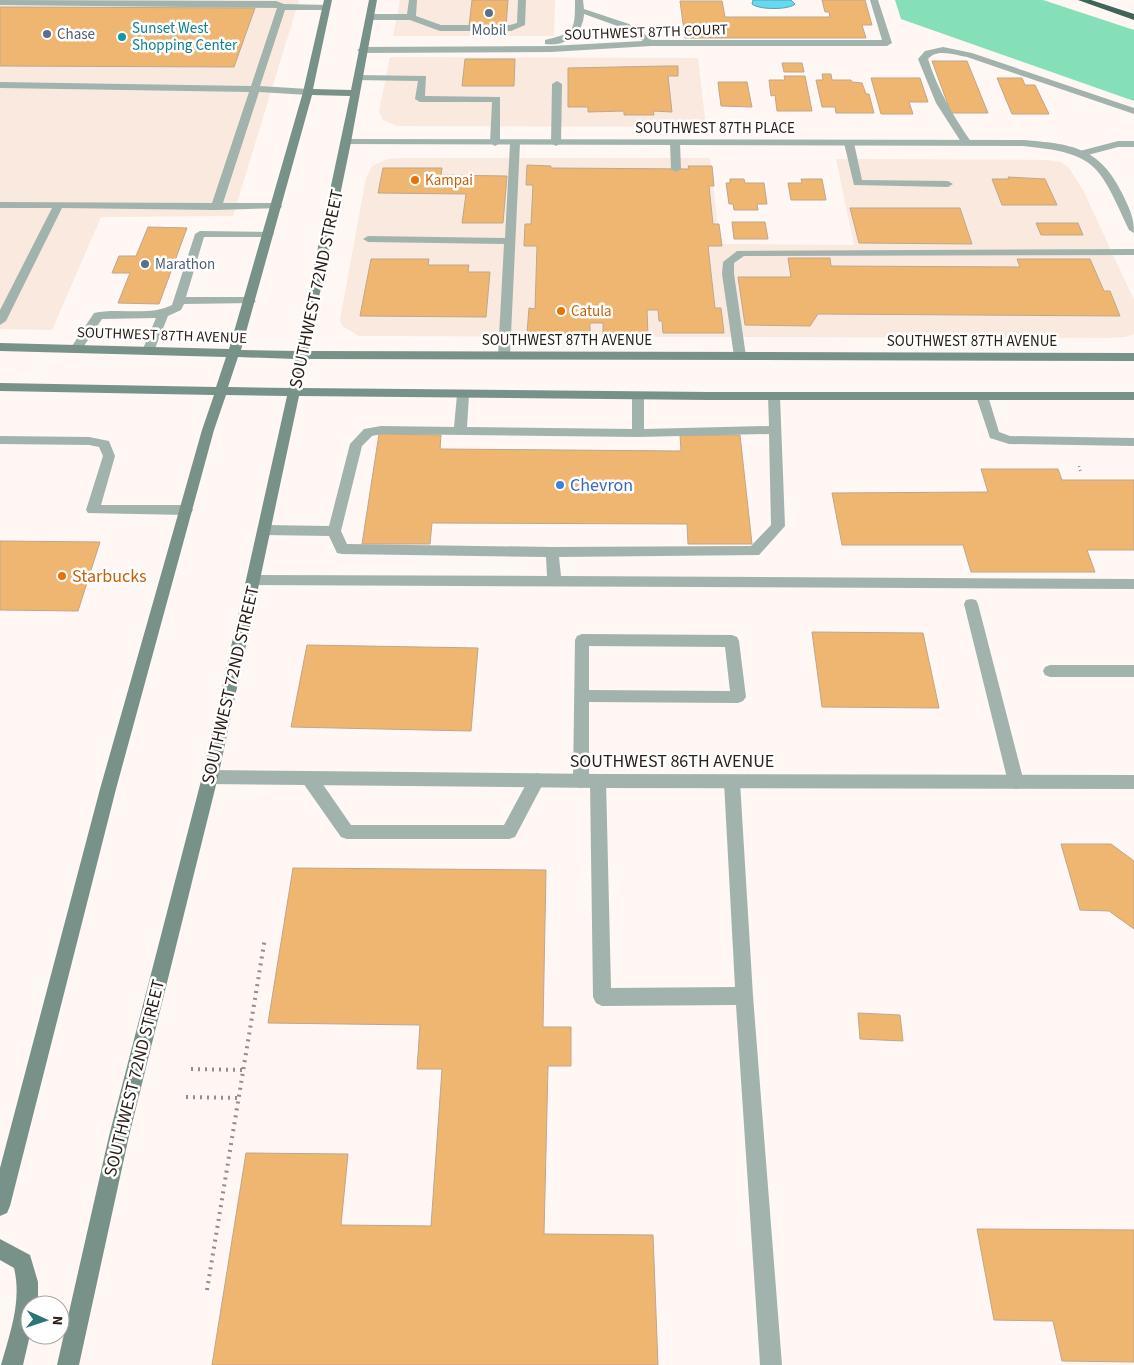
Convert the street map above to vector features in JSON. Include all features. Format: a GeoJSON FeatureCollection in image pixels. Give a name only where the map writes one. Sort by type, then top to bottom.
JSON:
{"type":"FeatureCollection","features":[{"type":"Feature","properties":{"kind":"highway"},"geometry":{"type":"LineString","coordinates":[[1082,0],[1134,17]]}},
{"type":"Feature","properties":{"kind":"main road","name":"SOUTHWEST 72ND STREET"},"geometry":{"type":"LineString","coordinates":[[68,1365],[119,1136],[210,777],[302,355],[373,0]]}},
{"type":"Feature","properties":{"kind":"main road"},"geometry":{"type":"LineString","coordinates":[[0,1206],[108,789],[220,392],[250,301],[269,234],[308,92],[327,4]]}},
{"type":"Feature","properties":{"kind":"main road"},"geometry":{"type":"LineString","coordinates":[[308,92],[355,92]]}},
{"type":"Feature","properties":{"kind":"main road","name":"SOUTHWEST 87TH AVENUE"},"geometry":{"type":"LineString","coordinates":[[0,347],[302,355],[1134,357]]}},
{"type":"Feature","properties":{"kind":"main road"},"geometry":{"type":"LineString","coordinates":[[0,387],[463,395],[774,397],[1134,396]]}},
{"type":"Feature","properties":{"kind":"main road"},"geometry":{"type":"LineString","coordinates":[[0,1248],[23,1262],[28,1282],[27,1308],[12,1365]]}},
{"type":"Feature","properties":{"kind":"street"},"geometry":{"type":"LineString","coordinates":[[411,17],[413,0]]}},
{"type":"Feature","properties":{"kind":"street"},"geometry":{"type":"LineString","coordinates":[[370,17],[411,17],[440,28],[510,28],[521,25],[522,0]]}},
{"type":"Feature","properties":{"kind":"street","name":"SOUTHWEST 87TH COURT"},"geometry":{"type":"LineString","coordinates":[[363,47],[536,43],[562,40],[575,33],[578,28],[579,0]]}},
{"type":"Feature","properties":{"kind":"street","name":"SOUTHWEST 87TH COURT"},"geometry":{"type":"LineString","coordinates":[[363,47],[551,49],[651,43],[887,43],[874,0]]}},
{"type":"Feature","properties":{"kind":"street"},"geometry":{"type":"LineString","coordinates":[[0,2],[276,4],[282,7],[327,4]]}},
{"type":"Feature","properties":{"kind":"street"},"geometry":{"type":"LineString","coordinates":[[216,206],[282,7]]}},
{"type":"Feature","properties":{"kind":"street"},"geometry":{"type":"LineString","coordinates":[[579,10],[624,24],[640,32],[651,43]]}},
{"type":"Feature","properties":{"kind":"street"},"geometry":{"type":"LineString","coordinates":[[967,143],[944,111],[935,91],[923,59],[928,53],[943,50],[969,54],[1134,111]]}},
{"type":"Feature","properties":{"kind":"street"},"geometry":{"type":"LineString","coordinates":[[357,78],[424,78],[420,99],[497,99],[495,142]]}},
{"type":"Feature","properties":{"kind":"street"},"geometry":{"type":"LineString","coordinates":[[556,143],[557,84]]}},
{"type":"Feature","properties":{"kind":"street"},"geometry":{"type":"LineString","coordinates":[[0,85],[254,89],[308,92]]}},
{"type":"Feature","properties":{"kind":"street","name":"SOUTHWEST 87TH PLACE"},"geometry":{"type":"LineString","coordinates":[[346,142],[1035,144],[1060,147],[1084,153]]}},
{"type":"Feature","properties":{"kind":"street"},"geometry":{"type":"LineString","coordinates":[[504,356],[515,143]]}},
{"type":"Feature","properties":{"kind":"street"},"geometry":{"type":"LineString","coordinates":[[675,143],[676,169]]}},
{"type":"Feature","properties":{"kind":"street"},"geometry":{"type":"LineString","coordinates":[[849,143],[858,183],[948,184]]}},
{"type":"Feature","properties":{"kind":"street"},"geometry":{"type":"LineString","coordinates":[[1084,153],[1118,144],[1134,144]]}},
{"type":"Feature","properties":{"kind":"street"},"geometry":{"type":"LineString","coordinates":[[1084,153],[1100,165],[1106,173],[1134,230]]}},
{"type":"Feature","properties":{"kind":"street"},"geometry":{"type":"LineString","coordinates":[[0,205],[276,206]]}},
{"type":"Feature","properties":{"kind":"street"},"geometry":{"type":"LineString","coordinates":[[0,321],[58,206]]}},
{"type":"Feature","properties":{"kind":"street"},"geometry":{"type":"LineString","coordinates":[[76,349],[98,316],[163,314],[177,307],[200,234],[269,234]]}},
{"type":"Feature","properties":{"kind":"street"},"geometry":{"type":"LineString","coordinates":[[368,239],[510,241]]}},
{"type":"Feature","properties":{"kind":"street"},"geometry":{"type":"LineString","coordinates":[[740,356],[728,274],[729,262],[741,253],[1134,252]]}},
{"type":"Feature","properties":{"kind":"street"},"geometry":{"type":"LineString","coordinates":[[179,300],[250,301]]}},
{"type":"Feature","properties":{"kind":"street"},"geometry":{"type":"LineString","coordinates":[[148,351],[163,314]]}},
{"type":"Feature","properties":{"kind":"street"},"geometry":{"type":"LineString","coordinates":[[460,431],[463,395]]}},
{"type":"Feature","properties":{"kind":"street"},"geometry":{"type":"LineString","coordinates":[[638,396],[638,433]]}},
{"type":"Feature","properties":{"kind":"street"},"geometry":{"type":"LineString","coordinates":[[982,396],[994,435],[1008,440],[1134,442]]}},
{"type":"Feature","properties":{"kind":"street"},"geometry":{"type":"LineString","coordinates":[[774,397],[778,526],[754,551],[552,552],[342,549],[334,531],[356,444],[368,432],[381,430],[638,433],[775,430]]}},
{"type":"Feature","properties":{"kind":"street"},"geometry":{"type":"LineString","coordinates":[[0,440],[88,441],[104,444],[109,456],[93,510],[186,510]]}},
{"type":"Feature","properties":{"kind":"street"},"geometry":{"type":"LineString","coordinates":[[265,530],[334,531]]}},
{"type":"Feature","properties":{"kind":"street"},"geometry":{"type":"LineString","coordinates":[[552,552],[555,581]]}},
{"type":"Feature","properties":{"kind":"street"},"geometry":{"type":"LineString","coordinates":[[253,580],[1134,584]]}},
{"type":"Feature","properties":{"kind":"street"},"geometry":{"type":"LineString","coordinates":[[971,604],[1016,782]]}},
{"type":"Feature","properties":{"kind":"street"},"geometry":{"type":"LineString","coordinates":[[581,696],[738,697],[732,642],[582,640],[581,696],[589,781],[602,997],[744,996]]}},
{"type":"Feature","properties":{"kind":"street"},"geometry":{"type":"LineString","coordinates":[[1050,671],[1134,671]]}},
{"type":"Feature","properties":{"kind":"street","name":"SOUTHWEST 86TH AVENUE"},"geometry":{"type":"LineString","coordinates":[[210,777],[732,782],[1134,782]]}},
{"type":"Feature","properties":{"kind":"street"},"geometry":{"type":"LineString","coordinates":[[309,778],[347,832],[509,832],[537,780]]}},
{"type":"Feature","properties":{"kind":"street"},"geometry":{"type":"LineString","coordinates":[[732,782],[744,996],[772,1365]]}},
{"type":"Feature","properties":{"kind":"path"},"geometry":{"type":"LineString","coordinates":[[208,1290],[265,938]]}},
{"type":"Feature","properties":{"kind":"path"},"geometry":{"type":"LineString","coordinates":[[191,1069],[243,1070]]}},
{"type":"Feature","properties":{"kind":"path"},"geometry":{"type":"LineString","coordinates":[[186,1097],[239,1098]]}},
{"type":"Feature","properties":{"kind":"shaded area"},"geometry":{"type":"Polygon","coordinates":[[[0,0],[299,0],[233,216],[101,217],[52,330],[0,329],[0,0]]]}},
{"type":"Feature","properties":{"kind":"shaded area"},"geometry":{"type":"Polygon","coordinates":[[[400,0],[555,0],[554,36],[393,36],[400,0]]]}},
{"type":"Feature","properties":{"kind":"shaded area"},"geometry":{"type":"Polygon","coordinates":[[[390,57],[698,58],[706,127],[397,126],[383,120],[379,112],[390,57]]]}},
{"type":"Feature","properties":{"kind":"shaded area"},"geometry":{"type":"Polygon","coordinates":[[[710,158],[720,244],[854,245],[836,159],[1047,160],[1061,162],[1069,168],[1083,190],[1134,300],[1134,334],[1125,337],[1107,338],[359,336],[342,326],[340,320],[366,178],[371,168],[376,164],[388,159],[710,158]]]}},
{"type":"Feature","properties":{"kind":"green space"},"geometry":{"type":"Polygon","coordinates":[[[895,0],[1043,0],[1134,30],[1134,101],[901,19],[895,0]]]}},
{"type":"Feature","properties":{"kind":"water"},"geometry":{"type":"Polygon","coordinates":[[[753,0],[791,0],[795,4],[781,8],[767,8],[752,4],[753,0]]]}},
{"type":"Feature","properties":{"kind":"building","name":"Mobil"},"geometry":{"type":"Polygon","coordinates":[[[472,0],[508,0],[506,26],[469,26],[472,0]]]}},
{"type":"Feature","properties":{"kind":"building"},"geometry":{"type":"Polygon","coordinates":[[[822,0],[865,0],[872,25],[862,25],[866,38],[685,38],[680,1],[722,1],[725,17],[830,17],[829,12],[825,12],[822,0]]]}},
{"type":"Feature","properties":{"kind":"building","name":"Sunset West Shopping Center"},"geometry":{"type":"Polygon","coordinates":[[[0,7],[255,8],[234,67],[0,66],[0,7]]]}},
{"type":"Feature","properties":{"kind":"building"},"geometry":{"type":"Polygon","coordinates":[[[465,59],[515,59],[514,86],[462,86],[465,59]]]}},
{"type":"Feature","properties":{"kind":"building"},"geometry":{"type":"Polygon","coordinates":[[[932,61],[967,61],[988,113],[951,113],[932,61]]]}},
{"type":"Feature","properties":{"kind":"building"},"geometry":{"type":"Polygon","coordinates":[[[782,63],[802,63],[804,72],[784,72],[782,63]]]}},
{"type":"Feature","properties":{"kind":"building"},"geometry":{"type":"Polygon","coordinates":[[[678,66],[678,76],[668,76],[672,112],[653,111],[654,115],[624,115],[624,111],[588,112],[588,107],[568,107],[568,68],[678,66]]]}},
{"type":"Feature","properties":{"kind":"building"},"geometry":{"type":"Polygon","coordinates":[[[822,74],[831,74],[832,80],[851,80],[852,82],[862,83],[866,94],[869,94],[874,113],[836,113],[835,107],[822,107],[816,80],[823,80],[822,74]]]}},
{"type":"Feature","properties":{"kind":"building"},"geometry":{"type":"Polygon","coordinates":[[[784,76],[805,76],[812,111],[777,111],[775,95],[771,96],[769,80],[785,80],[784,76]]]}},
{"type":"Feature","properties":{"kind":"building"},"geometry":{"type":"Polygon","coordinates":[[[871,78],[920,78],[928,102],[909,102],[913,114],[881,114],[871,78]]]}},
{"type":"Feature","properties":{"kind":"building"},"geometry":{"type":"Polygon","coordinates":[[[997,78],[1022,78],[1025,85],[1035,85],[1049,114],[1012,114],[997,78]]]}},
{"type":"Feature","properties":{"kind":"building"},"geometry":{"type":"Polygon","coordinates":[[[718,82],[747,82],[752,107],[721,106],[718,82]]]}},
{"type":"Feature","properties":{"kind":"building"},"geometry":{"type":"Polygon","coordinates":[[[527,165],[551,166],[551,168],[689,169],[688,166],[712,166],[714,186],[709,186],[713,224],[719,224],[722,246],[708,246],[715,308],[721,308],[724,333],[663,333],[662,321],[659,321],[658,310],[647,310],[648,336],[603,336],[603,323],[590,323],[590,334],[527,333],[529,308],[535,309],[537,246],[524,246],[525,224],[531,224],[533,185],[526,185],[527,165]]]}},
{"type":"Feature","properties":{"kind":"building"},"geometry":{"type":"Polygon","coordinates":[[[383,168],[442,168],[441,175],[507,176],[503,223],[462,223],[466,194],[378,193],[383,168]]]}},
{"type":"Feature","properties":{"kind":"building"},"geometry":{"type":"Polygon","coordinates":[[[1008,177],[1045,179],[1057,205],[1002,205],[992,179],[1009,179],[1008,177]]]}},
{"type":"Feature","properties":{"kind":"building"},"geometry":{"type":"Polygon","coordinates":[[[730,179],[744,179],[745,183],[764,183],[767,204],[757,204],[758,210],[734,210],[733,204],[729,204],[726,183],[730,183],[730,179]]]}},
{"type":"Feature","properties":{"kind":"building"},"geometry":{"type":"Polygon","coordinates":[[[801,179],[822,179],[826,200],[791,200],[788,183],[802,183],[801,179]]]}},
{"type":"Feature","properties":{"kind":"building"},"geometry":{"type":"Polygon","coordinates":[[[850,208],[960,208],[972,244],[859,243],[850,208]]]}},
{"type":"Feature","properties":{"kind":"building"},"geometry":{"type":"Polygon","coordinates":[[[732,222],[765,222],[768,239],[734,239],[732,222]]]}},
{"type":"Feature","properties":{"kind":"building"},"geometry":{"type":"Polygon","coordinates":[[[1036,223],[1078,223],[1083,235],[1041,235],[1036,223]]]}},
{"type":"Feature","properties":{"kind":"building","name":"Marathon"},"geometry":{"type":"Polygon","coordinates":[[[148,227],[187,228],[159,304],[118,303],[130,273],[112,273],[119,256],[136,256],[148,227]]]}},
{"type":"Feature","properties":{"kind":"building"},"geometry":{"type":"Polygon","coordinates":[[[788,258],[830,258],[831,266],[1020,267],[1017,259],[1090,259],[1104,291],[1110,291],[1120,316],[818,314],[810,326],[745,325],[738,277],[791,277],[788,258]]]}},
{"type":"Feature","properties":{"kind":"building"},"geometry":{"type":"Polygon","coordinates":[[[371,259],[429,259],[428,265],[469,265],[468,272],[490,272],[486,317],[360,316],[371,259]]]}},
{"type":"Feature","properties":{"kind":"building","name":"Chevron"},"geometry":{"type":"Polygon","coordinates":[[[379,434],[441,435],[440,449],[681,451],[680,435],[740,435],[752,544],[688,544],[687,524],[432,523],[430,544],[362,544],[379,434]]]}},
{"type":"Feature","properties":{"kind":"building"},"geometry":{"type":"Polygon","coordinates":[[[981,469],[1058,469],[1062,480],[1134,480],[1134,550],[1087,550],[1095,572],[971,572],[963,545],[842,545],[832,493],[988,492],[981,469]]]}},
{"type":"Feature","properties":{"kind":"building"},"geometry":{"type":"Polygon","coordinates":[[[0,541],[100,542],[78,611],[0,610],[0,541]]]}},
{"type":"Feature","properties":{"kind":"building"},"geometry":{"type":"Polygon","coordinates":[[[812,632],[923,633],[939,708],[822,707],[812,632]]]}},
{"type":"Feature","properties":{"kind":"building"},"geometry":{"type":"Polygon","coordinates":[[[307,645],[478,648],[471,731],[291,727],[307,645]]]}},
{"type":"Feature","properties":{"kind":"building"},"geometry":{"type":"Polygon","coordinates":[[[1061,844],[1111,844],[1134,861],[1134,929],[1109,911],[1080,910],[1061,844]]]}},
{"type":"Feature","properties":{"kind":"building"},"geometry":{"type":"Polygon","coordinates":[[[293,868],[546,870],[543,1027],[571,1027],[571,1066],[548,1066],[544,1234],[653,1235],[658,1365],[212,1365],[246,1153],[348,1154],[341,1225],[431,1226],[442,1069],[417,1069],[420,1025],[268,1023],[293,868]]]}},
{"type":"Feature","properties":{"kind":"building"},"geometry":{"type":"Polygon","coordinates":[[[858,1013],[900,1015],[903,1041],[860,1039],[858,1013]]]}},
{"type":"Feature","properties":{"kind":"building"},"geometry":{"type":"Polygon","coordinates":[[[977,1229],[1134,1230],[1134,1362],[1062,1361],[1053,1321],[994,1320],[977,1229]]]}},
{"type":"Feature","properties":{"kind":"place","name":"Mobil"},"geometry":{"type":"Point","coordinates":[489,13]}},
{"type":"Feature","properties":{"kind":"place","name":"Chase"},"geometry":{"type":"Point","coordinates":[47,34]}},
{"type":"Feature","properties":{"kind":"place","name":"Sunset West Shopping Center"},"geometry":{"type":"Point","coordinates":[122,37]}},
{"type":"Feature","properties":{"kind":"place","name":"Kampai"},"geometry":{"type":"Point","coordinates":[415,180]}},
{"type":"Feature","properties":{"kind":"place","name":"Marathon"},"geometry":{"type":"Point","coordinates":[145,264]}},
{"type":"Feature","properties":{"kind":"place","name":"Catula"},"geometry":{"type":"Point","coordinates":[561,311]}},
{"type":"Feature","properties":{"kind":"place","name":"Chevron"},"geometry":{"type":"Point","coordinates":[560,485]}},
{"type":"Feature","properties":{"kind":"place","name":"Starbucks"},"geometry":{"type":"Point","coordinates":[62,576]}}]}
